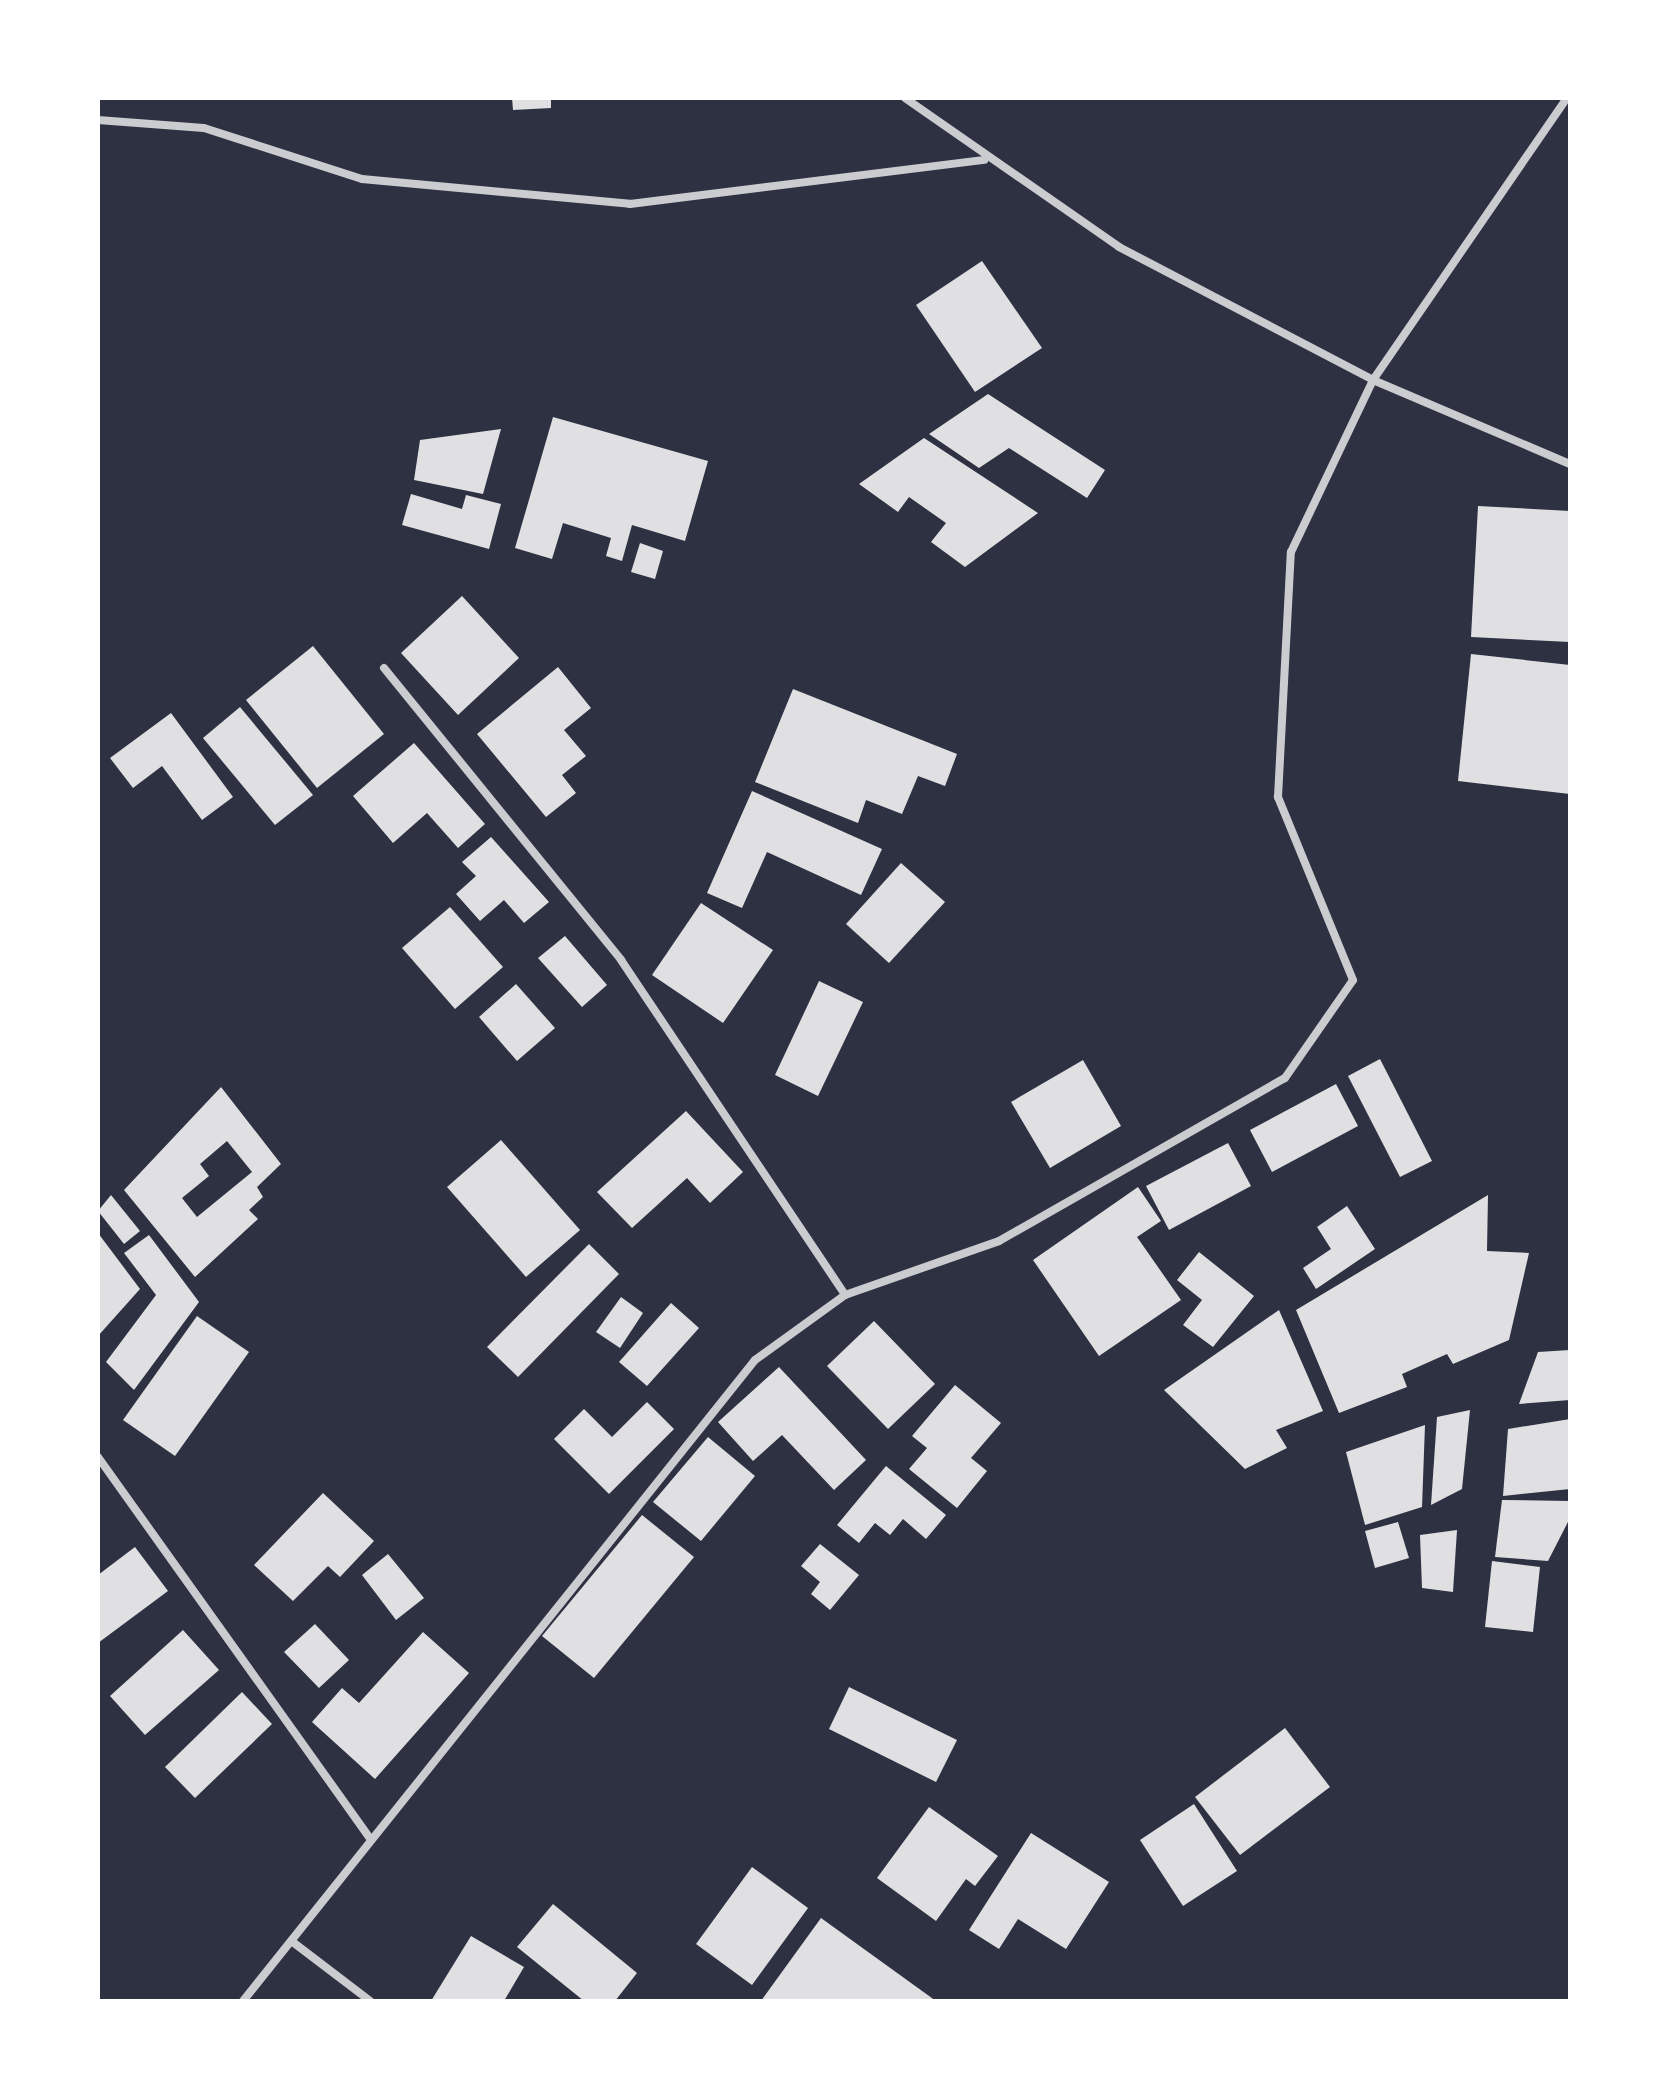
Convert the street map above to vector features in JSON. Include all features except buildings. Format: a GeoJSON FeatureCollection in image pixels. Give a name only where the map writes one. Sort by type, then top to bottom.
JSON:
{"type":"FeatureCollection","features":[{"type":"Feature","properties":{"kind":"street"},"geometry":{"type":"LineString","coordinates":[[905,98],[984,160],[1119,247],[1373,380],[1570,464]]}},
{"type":"Feature","properties":{"kind":"street"},"geometry":{"type":"LineString","coordinates":[[243,2001],[294,1943],[370,1839],[755,1360],[845,1295],[999,1241],[1285,1078],[1353,980],[1278,797],[1291,552],[1373,380],[1567,98]]}},
{"type":"Feature","properties":{"kind":"street"},"geometry":{"type":"LineString","coordinates":[[98,120],[204,128],[362,179],[630,204],[984,160]]}},
{"type":"Feature","properties":{"kind":"street"},"geometry":{"type":"LineString","coordinates":[[384,668],[621,960],[845,1295]]}},
{"type":"Feature","properties":{"kind":"street"},"geometry":{"type":"LineString","coordinates":[[98,1457],[370,1839]]}},
{"type":"Feature","properties":{"kind":"street"},"geometry":{"type":"LineString","coordinates":[[294,1943],[370,2001]]}}]}
